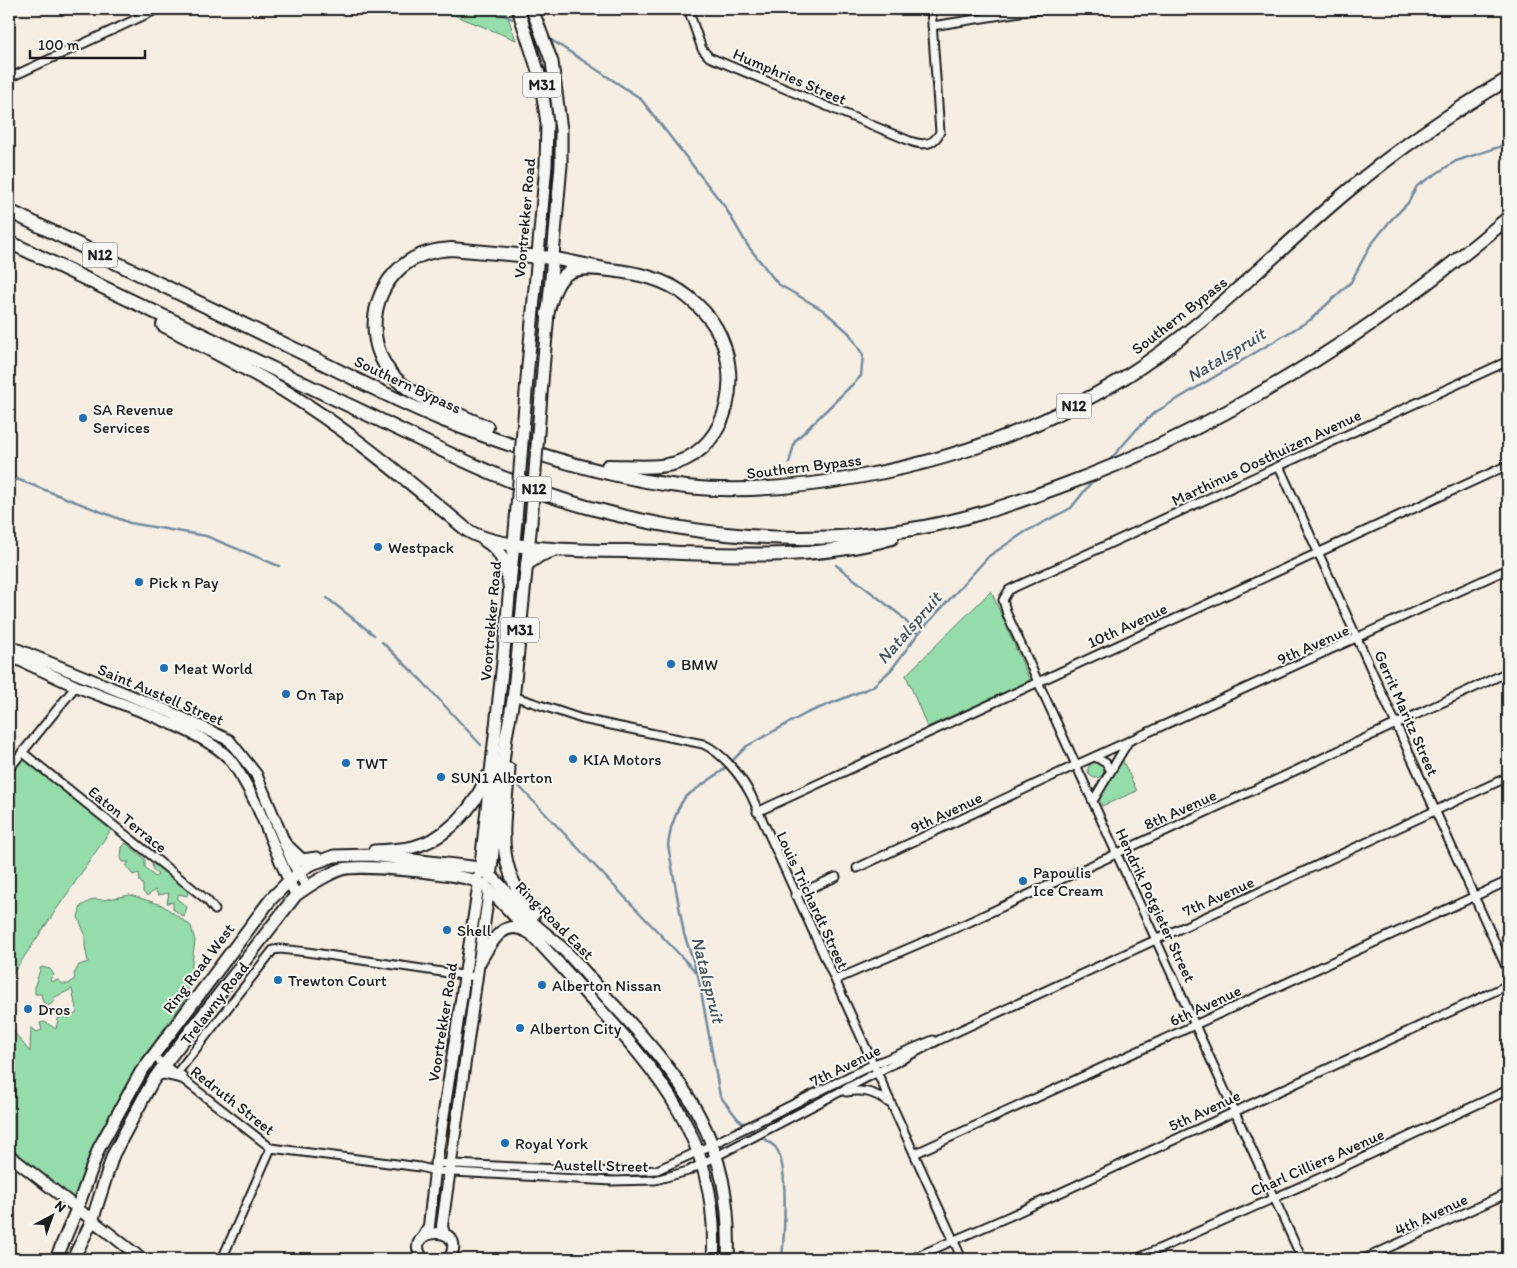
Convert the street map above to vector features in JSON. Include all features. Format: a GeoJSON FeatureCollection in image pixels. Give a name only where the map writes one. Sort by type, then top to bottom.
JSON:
{"type":"FeatureCollection","features":[{"type":"Feature","properties":{"kind":"highway","name":"Southern Bypass"},"geometry":{"type":"LineString","coordinates":[[9,211],[441,419],[546,455],[648,481],[688,487],[740,490],[790,488],[919,465],[966,451],[1044,421],[1125,377],[1166,349],[1207,317],[1349,190],[1442,121],[1508,79]]}},
{"type":"Feature","properties":{"kind":"highway","name":"N12"},"geometry":{"type":"LineString","coordinates":[[9,242],[482,468],[582,506],[684,530],[732,536],[793,538],[853,536],[938,524],[1028,499],[1110,468],[1166,443],[1269,389],[1324,355],[1414,293],[1508,218]]}},
{"type":"Feature","properties":{"kind":"highway"},"geometry":{"type":"LineString","coordinates":[[546,455],[434,403],[397,380],[381,359],[375,344],[376,310],[387,283],[408,262],[435,250],[451,249],[552,258],[664,282],[689,298],[703,311],[716,327],[726,355],[727,408],[715,435],[704,447],[676,463],[659,466],[591,467]]}},
{"type":"Feature","properties":{"kind":"highway"},"geometry":{"type":"LineString","coordinates":[[547,314],[554,287],[568,271],[584,268],[605,269]]}},
{"type":"Feature","properties":{"kind":"highway"},"geometry":{"type":"LineString","coordinates":[[76,274],[284,391],[380,458],[467,530],[498,550],[503,558],[510,587]]}},
{"type":"Feature","properties":{"kind":"highway"},"geometry":{"type":"LineString","coordinates":[[482,538],[514,544],[561,549],[747,555],[809,552],[865,546],[938,524]]}},
{"type":"Feature","properties":{"kind":"highway"},"geometry":{"type":"LineString","coordinates":[[527,564],[544,553],[561,549]]}},
{"type":"Feature","properties":{"kind":"main road","name":"Voortrekker Road"},"geometry":{"type":"LineString","coordinates":[[489,890],[486,870],[491,769],[514,544],[536,256],[546,165],[546,108],[540,77],[518,9]]}},
{"type":"Feature","properties":{"kind":"main road","name":"Voortrekker Road"},"geometry":{"type":"LineString","coordinates":[[479,882],[486,870],[513,698],[529,546],[560,165],[561,130],[552,62],[532,9]]}},
{"type":"Feature","properties":{"kind":"main road"},"geometry":{"type":"LineString","coordinates":[[513,698],[504,844],[507,869],[518,894],[561,947]]}},
{"type":"Feature","properties":{"kind":"main road"},"geometry":{"type":"LineString","coordinates":[[358,854],[413,847],[436,837],[469,808],[491,769]]}},
{"type":"Feature","properties":{"kind":"main road"},"geometry":{"type":"LineString","coordinates":[[286,844],[302,860],[334,856]]}},
{"type":"Feature","properties":{"kind":"main road","name":"Ring Road West"},"geometry":{"type":"LineString","coordinates":[[56,1259],[77,1209],[98,1148],[141,1072],[271,899],[289,881],[309,865],[334,856],[358,854],[486,870]]}},
{"type":"Feature","properties":{"kind":"main road","name":"Ring Road West"},"geometry":{"type":"LineString","coordinates":[[74,1259],[92,1220],[113,1156],[161,1069],[296,895],[307,887],[342,869],[360,866],[454,877],[479,882]]}},
{"type":"Feature","properties":{"kind":"main road","name":"Ring Road East"},"geometry":{"type":"LineString","coordinates":[[486,870],[532,922],[561,947],[666,1062],[695,1107],[712,1144],[726,1200],[729,1227],[728,1259]]}},
{"type":"Feature","properties":{"kind":"main road","name":"Ring Road East"},"geometry":{"type":"LineString","coordinates":[[479,882],[535,937],[666,1087],[680,1110],[699,1151],[703,1165],[713,1207],[713,1259]]}},
{"type":"Feature","properties":{"kind":"main road"},"geometry":{"type":"LineString","coordinates":[[479,963],[494,938],[510,928],[525,930],[535,937]]}},
{"type":"Feature","properties":{"kind":"main road"},"geometry":{"type":"LineString","coordinates":[[161,1069],[164,1073],[179,1075]]}},
{"type":"Feature","properties":{"kind":"street"},"geometry":{"type":"LineString","coordinates":[[9,78],[158,9]]}},
{"type":"Feature","properties":{"kind":"street","name":"Humphries Street"},"geometry":{"type":"LineString","coordinates":[[688,9],[702,49],[709,56],[910,141],[929,144],[938,137],[940,132],[932,26]]}},
{"type":"Feature","properties":{"kind":"street"},"geometry":{"type":"LineString","coordinates":[[931,9],[932,26],[1040,9]]}},
{"type":"Feature","properties":{"kind":"street","name":"Marthinus Oosthuizen Avenue"},"geometry":{"type":"LineString","coordinates":[[1036,577],[1508,361]]}},
{"type":"Feature","properties":{"kind":"street","name":"10th Avenue"},"geometry":{"type":"LineString","coordinates":[[758,812],[1508,465]]}},
{"type":"Feature","properties":{"kind":"street","name":"Gerrit Maritz Street"},"geometry":{"type":"LineString","coordinates":[[1279,466],[1508,971]]}},
{"type":"Feature","properties":{"kind":"street","name":"9th Avenue"},"geometry":{"type":"LineString","coordinates":[[857,868],[1076,765],[1508,570]]}},
{"type":"Feature","properties":{"kind":"street","name":"Hendrik Potgieter Street"},"geometry":{"type":"LineString","coordinates":[[1036,577],[1009,590],[1004,600],[1007,614],[1302,1259]]}},
{"type":"Feature","properties":{"kind":"street","name":"Saint Austell Street"},"geometry":{"type":"LineString","coordinates":[[9,646],[168,712],[229,740],[256,774],[299,873],[307,887]]}},
{"type":"Feature","properties":{"kind":"street","name":"Saint Austell Street"},"geometry":{"type":"LineString","coordinates":[[9,656],[76,686],[178,727],[205,740],[224,753],[243,779],[296,895]]}},
{"type":"Feature","properties":{"kind":"street","name":"8th Avenue"},"geometry":{"type":"LineString","coordinates":[[835,980],[965,924],[1508,672]]}},
{"type":"Feature","properties":{"kind":"street"},"geometry":{"type":"LineString","coordinates":[[9,769],[76,686]]}},
{"type":"Feature","properties":{"kind":"street","name":"Louis Trichardt Street"},"geometry":{"type":"LineString","coordinates":[[513,698],[619,728],[698,742],[716,751],[742,780],[962,1259]]}},
{"type":"Feature","properties":{"kind":"street"},"geometry":{"type":"LineString","coordinates":[[1093,801],[1128,742]]}},
{"type":"Feature","properties":{"kind":"street","name":"Eaton Terrace"},"geometry":{"type":"LineString","coordinates":[[22,752],[207,900],[215,910]]}},
{"type":"Feature","properties":{"kind":"street"},"geometry":{"type":"LineString","coordinates":[[1095,757],[1106,763],[1111,771]]}},
{"type":"Feature","properties":{"kind":"street","name":"7th Avenue"},"geometry":{"type":"LineString","coordinates":[[742,1142],[939,1040],[1508,777]]}},
{"type":"Feature","properties":{"kind":"street"},"geometry":{"type":"LineString","coordinates":[[795,895],[836,878]]}},
{"type":"Feature","properties":{"kind":"street","name":"Voortrekker Road"},"geometry":{"type":"LineString","coordinates":[[424,1236],[429,1226],[436,1166],[479,882]]}},
{"type":"Feature","properties":{"kind":"street","name":"6th Avenue"},"geometry":{"type":"LineString","coordinates":[[914,1154],[1508,882]]}},
{"type":"Feature","properties":{"kind":"street","name":"Voortrekker Road"},"geometry":{"type":"LineString","coordinates":[[444,1234],[442,1226],[449,1167],[489,890]]}},
{"type":"Feature","properties":{"kind":"street","name":"Trelawny Road"},"geometry":{"type":"LineString","coordinates":[[179,1075],[273,950],[308,952],[465,976]]}},
{"type":"Feature","properties":{"kind":"street"},"geometry":{"type":"LineString","coordinates":[[465,976],[476,977]]}},
{"type":"Feature","properties":{"kind":"street","name":"5th Avenue"},"geometry":{"type":"LineString","coordinates":[[911,1259],[1235,1112],[1508,985]]}},
{"type":"Feature","properties":{"kind":"street","name":"7th Avenue"},"geometry":{"type":"LineString","coordinates":[[699,1151],[872,1065],[933,1040],[939,1040]]}},
{"type":"Feature","properties":{"kind":"street"},"geometry":{"type":"LineString","coordinates":[[153,1056],[161,1069]]}},
{"type":"Feature","properties":{"kind":"street"},"geometry":{"type":"LineString","coordinates":[[450,1074],[462,1075]]}},
{"type":"Feature","properties":{"kind":"street","name":"Redruth Street"},"geometry":{"type":"LineString","coordinates":[[179,1075],[271,1148],[420,1167],[436,1166]]}},
{"type":"Feature","properties":{"kind":"street","name":"Charl Cilliers Avenue"},"geometry":{"type":"LineString","coordinates":[[1140,1258],[1324,1176],[1508,1090]]}},
{"type":"Feature","properties":{"kind":"street"},"geometry":{"type":"LineString","coordinates":[[837,1094],[865,1091],[879,1096],[891,1105]]}},
{"type":"Feature","properties":{"kind":"street","name":"Austell Street"},"geometry":{"type":"LineString","coordinates":[[436,1166],[638,1181],[674,1176],[703,1165],[742,1142]]}},
{"type":"Feature","properties":{"kind":"street"},"geometry":{"type":"LineString","coordinates":[[222,1259],[271,1148]]}},
{"type":"Feature","properties":{"kind":"street"},"geometry":{"type":"LineString","coordinates":[[449,1167],[637,1172],[666,1167],[699,1151]]}},
{"type":"Feature","properties":{"kind":"street"},"geometry":{"type":"LineString","coordinates":[[9,1155],[142,1259]]}},
{"type":"Feature","properties":{"kind":"street","name":"4th Avenue"},"geometry":{"type":"LineString","coordinates":[[1364,1259],[1508,1193]]}},
{"type":"Feature","properties":{"kind":"street"},"geometry":{"type":"LineString","coordinates":[[424,1236],[430,1233],[444,1234]]}},
{"type":"Feature","properties":{"kind":"street","name":"M31"},"geometry":{"type":"LineString","coordinates":[[444,1234],[452,1245],[449,1259]]}},
{"type":"Feature","properties":{"kind":"street","name":"M31"},"geometry":{"type":"LineString","coordinates":[[423,1259],[419,1249],[424,1236]]}},
{"type":"Feature","properties":{"kind":"green space"},"geometry":{"type":"Polygon","coordinates":[[[439,9],[505,9],[516,40],[439,9]]]}},
{"type":"Feature","properties":{"kind":"green space"},"geometry":{"type":"Polygon","coordinates":[[[991,591],[1030,681],[927,727],[906,675],[991,591]]]}},
{"type":"Feature","properties":{"kind":"green space"},"geometry":{"type":"Polygon","coordinates":[[[23,757],[112,828],[9,979],[9,776],[23,757]]]}},
{"type":"Feature","properties":{"kind":"green space"},"geometry":{"type":"Polygon","coordinates":[[[1121,757],[1137,791],[1102,806],[1098,797],[1121,757]]]}},
{"type":"Feature","properties":{"kind":"green space"},"geometry":{"type":"Polygon","coordinates":[[[1096,762],[1102,764],[1104,770],[1102,776],[1096,778],[1090,776],[1088,770],[1090,764],[1096,762]]]}},
{"type":"Feature","properties":{"kind":"green space"},"geometry":{"type":"Polygon","coordinates":[[[126,843],[145,859],[145,867],[155,877],[158,875],[153,869],[152,864],[156,863],[189,888],[187,896],[179,894],[177,899],[187,907],[184,917],[173,909],[173,902],[167,903],[169,893],[158,895],[155,890],[147,896],[143,892],[143,884],[140,882],[139,873],[133,875],[126,866],[129,862],[123,862],[121,858],[122,847],[126,843]]]}},
{"type":"Feature","properties":{"kind":"green space"},"geometry":{"type":"Polygon","coordinates":[[[130,895],[162,905],[191,926],[195,941],[187,997],[139,1063],[98,1136],[76,1206],[9,1154],[9,1026],[30,1052],[31,1027],[37,1032],[42,1030],[40,1023],[45,1022],[56,1029],[58,1019],[63,1015],[68,1018],[77,1013],[72,989],[53,998],[55,1001],[48,1006],[43,1002],[41,994],[35,994],[35,985],[41,967],[50,969],[54,975],[50,979],[51,982],[58,980],[63,984],[69,984],[75,978],[74,974],[79,965],[88,962],[85,934],[78,917],[81,906],[94,899],[103,900],[130,895]]]}},
{"type":"Feature","properties":{"kind":"waterway"},"geometry":{"type":"LineString","coordinates":[[493,9],[512,19]]}},
{"type":"Feature","properties":{"kind":"waterway"},"geometry":{"type":"LineString","coordinates":[[550,39],[640,98],[725,207],[748,246],[778,284],[823,310],[849,333],[863,355],[861,376],[795,441],[789,463]]}},
{"type":"Feature","properties":{"kind":"waterway","name":"Natalspruit"},"geometry":{"type":"LineString","coordinates":[[1109,461],[1154,413],[1310,320],[1351,282],[1370,246],[1390,221],[1408,203],[1417,186],[1456,161],[1499,147],[1508,141]]}},
{"type":"Feature","properties":{"kind":"waterway"},"geometry":{"type":"LineString","coordinates":[[9,476],[130,523],[206,536],[279,566]]}},
{"type":"Feature","properties":{"kind":"waterway","name":"Natalspruit"},"geometry":{"type":"LineString","coordinates":[[756,1133],[738,1119],[720,1096],[698,975],[684,934],[668,845],[671,828],[678,809],[685,797],[722,771],[747,746],[807,713],[872,687],[891,670],[918,634],[989,556],[1025,532],[1071,508],[1094,479]]}},
{"type":"Feature","properties":{"kind":"waterway"},"geometry":{"type":"LineString","coordinates":[[836,565],[900,615],[918,634]]}},
{"type":"Feature","properties":{"kind":"waterway"},"geometry":{"type":"LineString","coordinates":[[327,598],[374,635]]}},
{"type":"Feature","properties":{"kind":"waterway"},"geometry":{"type":"LineString","coordinates":[[382,642],[422,681],[481,745]]}},
{"type":"Feature","properties":{"kind":"waterway"},"geometry":{"type":"LineString","coordinates":[[517,784],[697,973]]}},
{"type":"Feature","properties":{"kind":"waterway","name":"Natalspruit"},"geometry":{"type":"LineString","coordinates":[[760,1136],[776,1148],[783,1169],[785,1202],[782,1259]]}},
{"type":"Feature","properties":{"kind":"place","name":"SA Revenue Services"},"geometry":{"type":"Point","coordinates":[83,418]}},
{"type":"Feature","properties":{"kind":"place","name":"Westpack"},"geometry":{"type":"Point","coordinates":[378,547]}},
{"type":"Feature","properties":{"kind":"place","name":"Pick n Pay"},"geometry":{"type":"Point","coordinates":[139,582]}},
{"type":"Feature","properties":{"kind":"place","name":"BMW"},"geometry":{"type":"Point","coordinates":[671,664]}},
{"type":"Feature","properties":{"kind":"place","name":"Meat World"},"geometry":{"type":"Point","coordinates":[164,668]}},
{"type":"Feature","properties":{"kind":"place","name":"On Tap"},"geometry":{"type":"Point","coordinates":[286,694]}},
{"type":"Feature","properties":{"kind":"place","name":"KIA Motors"},"geometry":{"type":"Point","coordinates":[573,759]}},
{"type":"Feature","properties":{"kind":"place","name":"TWT"},"geometry":{"type":"Point","coordinates":[346,763]}},
{"type":"Feature","properties":{"kind":"place","name":"SUN1 Alberton"},"geometry":{"type":"Point","coordinates":[441,777]}},
{"type":"Feature","properties":{"kind":"place","name":"Papoulis Ice Cream"},"geometry":{"type":"Point","coordinates":[1023,881]}},
{"type":"Feature","properties":{"kind":"place","name":"Shell"},"geometry":{"type":"Point","coordinates":[447,930]}},
{"type":"Feature","properties":{"kind":"place","name":"Trewton Court"},"geometry":{"type":"Point","coordinates":[278,980]}},
{"type":"Feature","properties":{"kind":"place","name":"Alberton Nissan"},"geometry":{"type":"Point","coordinates":[542,985]}},
{"type":"Feature","properties":{"kind":"place","name":"Dros"},"geometry":{"type":"Point","coordinates":[28,1009]}},
{"type":"Feature","properties":{"kind":"place","name":"Alberton City"},"geometry":{"type":"Point","coordinates":[520,1028]}},
{"type":"Feature","properties":{"kind":"place","name":"Royal York"},"geometry":{"type":"Point","coordinates":[505,1143]}}]}
